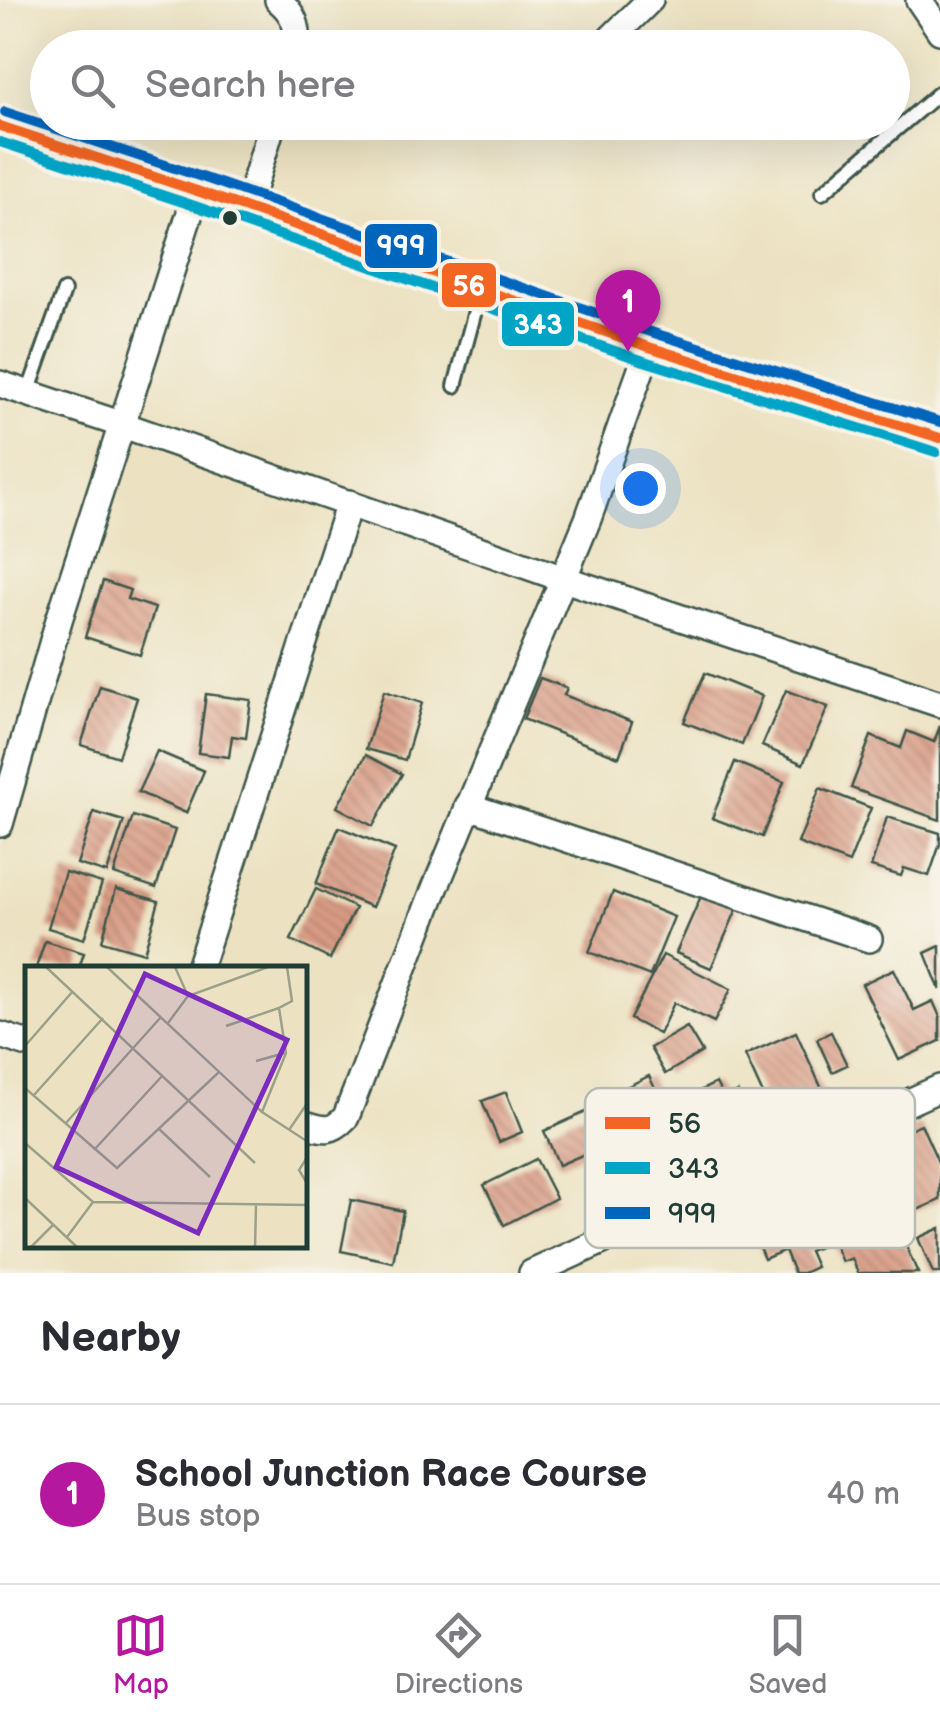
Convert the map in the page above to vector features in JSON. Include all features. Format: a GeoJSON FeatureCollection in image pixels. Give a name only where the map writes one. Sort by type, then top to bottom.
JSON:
{"type":"FeatureCollection","features":[{"type":"Feature","properties":{"kind":"street"},"geometry":{"type":"LineString","coordinates":[[619,30],[650,0]]}},
{"type":"Feature","properties":{"kind":"street"},"geometry":{"type":"LineString","coordinates":[[919,0],[940,31]]}},
{"type":"Feature","properties":{"kind":"street"},"geometry":{"type":"LineString","coordinates":[[287,3],[298,30]]}},
{"type":"Feature","properties":{"kind":"street"},"geometry":{"type":"LineString","coordinates":[[0,126],[30,136]]}},
{"type":"Feature","properties":{"kind":"street"},"geometry":{"type":"LineString","coordinates":[[42,140],[649,347],[940,438]]}},
{"type":"Feature","properties":{"kind":"street"},"geometry":{"type":"LineString","coordinates":[[247,208],[267,140]]}},
{"type":"Feature","properties":{"kind":"street"},"geometry":{"type":"LineString","coordinates":[[0,824],[59,620],[197,191]]}},
{"type":"Feature","properties":{"kind":"street"},"geometry":{"type":"LineString","coordinates":[[308,1125],[325,1130],[337,1127],[346,1117],[468,806],[588,519],[649,347]]}},
{"type":"Feature","properties":{"kind":"street"},"geometry":{"type":"LineString","coordinates":[[0,384],[940,704]]}},
{"type":"Feature","properties":{"kind":"street"},"geometry":{"type":"LineString","coordinates":[[200,966],[349,503]]}},
{"type":"Feature","properties":{"kind":"street"},"geometry":{"type":"LineString","coordinates":[[468,806],[868,940]]}},
{"type":"Feature","properties":{"kind":"street"},"geometry":{"type":"LineString","coordinates":[[0,1035],[25,1043]]}},
{"type":"Feature","properties":{"kind":"street"},"geometry":{"type":"LineString","coordinates":[[915,1099],[940,1088]]}},
{"type":"Feature","properties":{"kind":"street"},"geometry":{"type":"LineString","coordinates":[[532,1273],[587,1248]]}},
{"type":"Feature","properties":{"kind":"lane"},"geometry":{"type":"LineString","coordinates":[[910,118],[940,92]]}},
{"type":"Feature","properties":{"kind":"lane"},"geometry":{"type":"LineString","coordinates":[[822,193],[884,140]]}},
{"type":"Feature","properties":{"kind":"lane"},"geometry":{"type":"LineString","coordinates":[[455,386],[480,289]]}},
{"type":"Feature","properties":{"kind":"lane"},"geometry":{"type":"LineString","coordinates":[[28,393],[64,291]]}},
{"type":"Feature","properties":{"kind":"building"},"geometry":{"type":"Polygon","coordinates":[[[103,581],[130,590],[127,599],[155,608],[140,655],[85,637],[103,581]]]}},
{"type":"Feature","properties":{"kind":"building"},"geometry":{"type":"Polygon","coordinates":[[[705,673],[762,696],[742,745],[684,722],[705,673]]]}},
{"type":"Feature","properties":{"kind":"building"},"geometry":{"type":"Polygon","coordinates":[[[540,678],[567,688],[564,695],[632,722],[619,757],[523,719],[540,678]]]}},
{"type":"Feature","properties":{"kind":"building"},"geometry":{"type":"Polygon","coordinates":[[[100,686],[137,698],[118,757],[81,745],[100,686]]]}},
{"type":"Feature","properties":{"kind":"building"},"geometry":{"type":"Polygon","coordinates":[[[786,690],[828,707],[803,764],[762,746],[786,690]]]}},
{"type":"Feature","properties":{"kind":"building"},"geometry":{"type":"Polygon","coordinates":[[[384,691],[422,703],[405,760],[366,749],[384,691]]]}},
{"type":"Feature","properties":{"kind":"building"},"geometry":{"type":"Polygon","coordinates":[[[206,694],[251,700],[246,738],[232,736],[229,757],[198,753],[206,694]]]}},
{"type":"Feature","properties":{"kind":"building"},"geometry":{"type":"Polygon","coordinates":[[[940,726],[940,820],[851,788],[871,736],[901,748],[907,731],[934,742],[940,726]]]}},
{"type":"Feature","properties":{"kind":"building"},"geometry":{"type":"Polygon","coordinates":[[[157,751],[204,771],[186,813],[138,792],[157,751]]]}},
{"type":"Feature","properties":{"kind":"building"},"geometry":{"type":"Polygon","coordinates":[[[366,755],[402,774],[373,826],[337,807],[366,755]]]}},
{"type":"Feature","properties":{"kind":"building"},"geometry":{"type":"Polygon","coordinates":[[[735,762],[784,782],[762,837],[712,818],[735,762]]]}},
{"type":"Feature","properties":{"kind":"building"},"geometry":{"type":"Polygon","coordinates":[[[820,788],[871,808],[849,863],[798,843],[820,788]]]}},
{"type":"Feature","properties":{"kind":"building"},"geometry":{"type":"Polygon","coordinates":[[[94,812],[124,821],[107,873],[77,864],[94,812]]]}},
{"type":"Feature","properties":{"kind":"building"},"geometry":{"type":"Polygon","coordinates":[[[133,816],[175,830],[156,888],[114,874],[133,816]]]}},
{"type":"Feature","properties":{"kind":"building"},"geometry":{"type":"Polygon","coordinates":[[[887,817],[940,833],[929,876],[904,868],[901,876],[871,867],[887,817]]]}},
{"type":"Feature","properties":{"kind":"building"},"geometry":{"type":"Polygon","coordinates":[[[339,827],[395,850],[372,907],[316,884],[339,827]]]}},
{"type":"Feature","properties":{"kind":"building"},"geometry":{"type":"Polygon","coordinates":[[[65,872],[102,883],[84,939],[48,928],[65,872]]]}},
{"type":"Feature","properties":{"kind":"building"},"geometry":{"type":"Polygon","coordinates":[[[116,889],[159,901],[144,953],[102,941],[116,889]]]}},
{"type":"Feature","properties":{"kind":"building"},"geometry":{"type":"Polygon","coordinates":[[[316,889],[355,908],[330,959],[291,940],[316,889]]]}},
{"type":"Feature","properties":{"kind":"building"},"geometry":{"type":"Polygon","coordinates":[[[613,892],[674,917],[650,976],[589,952],[613,892]]]}},
{"type":"Feature","properties":{"kind":"building"},"geometry":{"type":"Polygon","coordinates":[[[702,894],[737,909],[711,968],[676,953],[702,894]]]}},
{"type":"Feature","properties":{"kind":"building"},"geometry":{"type":"Polygon","coordinates":[[[45,941],[84,953],[80,966],[37,966],[45,941]]]}},
{"type":"Feature","properties":{"kind":"building"},"geometry":{"type":"Polygon","coordinates":[[[940,946],[940,990],[925,953],[940,946]]]}},
{"type":"Feature","properties":{"kind":"building"},"geometry":{"type":"Polygon","coordinates":[[[663,955],[731,989],[714,1022],[674,1003],[659,1034],[630,1019],[663,955]]]}},
{"type":"Feature","properties":{"kind":"building"},"geometry":{"type":"Polygon","coordinates":[[[894,969],[914,1010],[933,1001],[940,1017],[940,1041],[899,1060],[862,984],[894,969]]]}},
{"type":"Feature","properties":{"kind":"building"},"geometry":{"type":"Polygon","coordinates":[[[687,1027],[702,1052],[665,1074],[650,1048],[687,1027]]]}},
{"type":"Feature","properties":{"kind":"building"},"geometry":{"type":"Polygon","coordinates":[[[796,1032],[821,1088],[760,1088],[745,1055],[796,1032]]]}},
{"type":"Feature","properties":{"kind":"building"},"geometry":{"type":"Polygon","coordinates":[[[831,1032],[847,1065],[832,1072],[817,1039],[831,1032]]]}},
{"type":"Feature","properties":{"kind":"building"},"geometry":{"type":"Polygon","coordinates":[[[649,1076],[655,1088],[624,1088],[649,1076]]]}},
{"type":"Feature","properties":{"kind":"building"},"geometry":{"type":"Polygon","coordinates":[[[506,1092],[522,1132],[499,1142],[482,1101],[506,1092]]]}},
{"type":"Feature","properties":{"kind":"building"},"geometry":{"type":"Polygon","coordinates":[[[585,1113],[585,1154],[559,1165],[544,1131],[585,1113]]]}},
{"type":"Feature","properties":{"kind":"building"},"geometry":{"type":"Polygon","coordinates":[[[921,1124],[940,1166],[940,1200],[915,1211],[915,1126],[921,1124]]]}},
{"type":"Feature","properties":{"kind":"building"},"geometry":{"type":"Polygon","coordinates":[[[536,1159],[556,1198],[504,1225],[484,1185],[536,1159]]]}},
{"type":"Feature","properties":{"kind":"building"},"geometry":{"type":"Polygon","coordinates":[[[351,1200],[403,1211],[393,1262],[341,1251],[351,1200]]]}},
{"type":"Feature","properties":{"kind":"building"},"geometry":{"type":"Polygon","coordinates":[[[940,1228],[940,1273],[933,1273],[918,1238],[940,1228]]]}},
{"type":"Feature","properties":{"kind":"building"},"geometry":{"type":"Polygon","coordinates":[[[759,1248],[816,1248],[809,1251],[816,1267],[803,1273],[794,1273],[785,1250],[764,1259],[759,1248]]]}},
{"type":"Feature","properties":{"kind":"building"},"geometry":{"type":"Polygon","coordinates":[[[836,1248],[907,1248],[918,1273],[858,1273],[852,1258],[842,1262],[836,1248]]]}},
{"type":"Feature","properties":{"kind":"transit line","name":"999"},"geometry":{"type":"LineString","coordinates":[[5,112],[30,120]]}},
{"type":"Feature","properties":{"kind":"transit line","name":"56"},"geometry":{"type":"LineString","coordinates":[[0,126],[30,136]]}},
{"type":"Feature","properties":{"kind":"transit line","name":"56"},"geometry":{"type":"LineString","coordinates":[[42,140],[649,347],[940,438]]}},
{"type":"Feature","properties":{"kind":"transit line","name":"999"},"geometry":{"type":"LineString","coordinates":[[90,140],[654,333],[940,422]]}},
{"type":"Feature","properties":{"kind":"transit line","name":"343"},"geometry":{"type":"LineString","coordinates":[[0,142],[644,361],[936,452]]}},
{"type":"Feature","properties":{"kind":"place","name":"School Junction Race Course"},"geometry":{"type":"Point","coordinates":[628,352]}}]}
